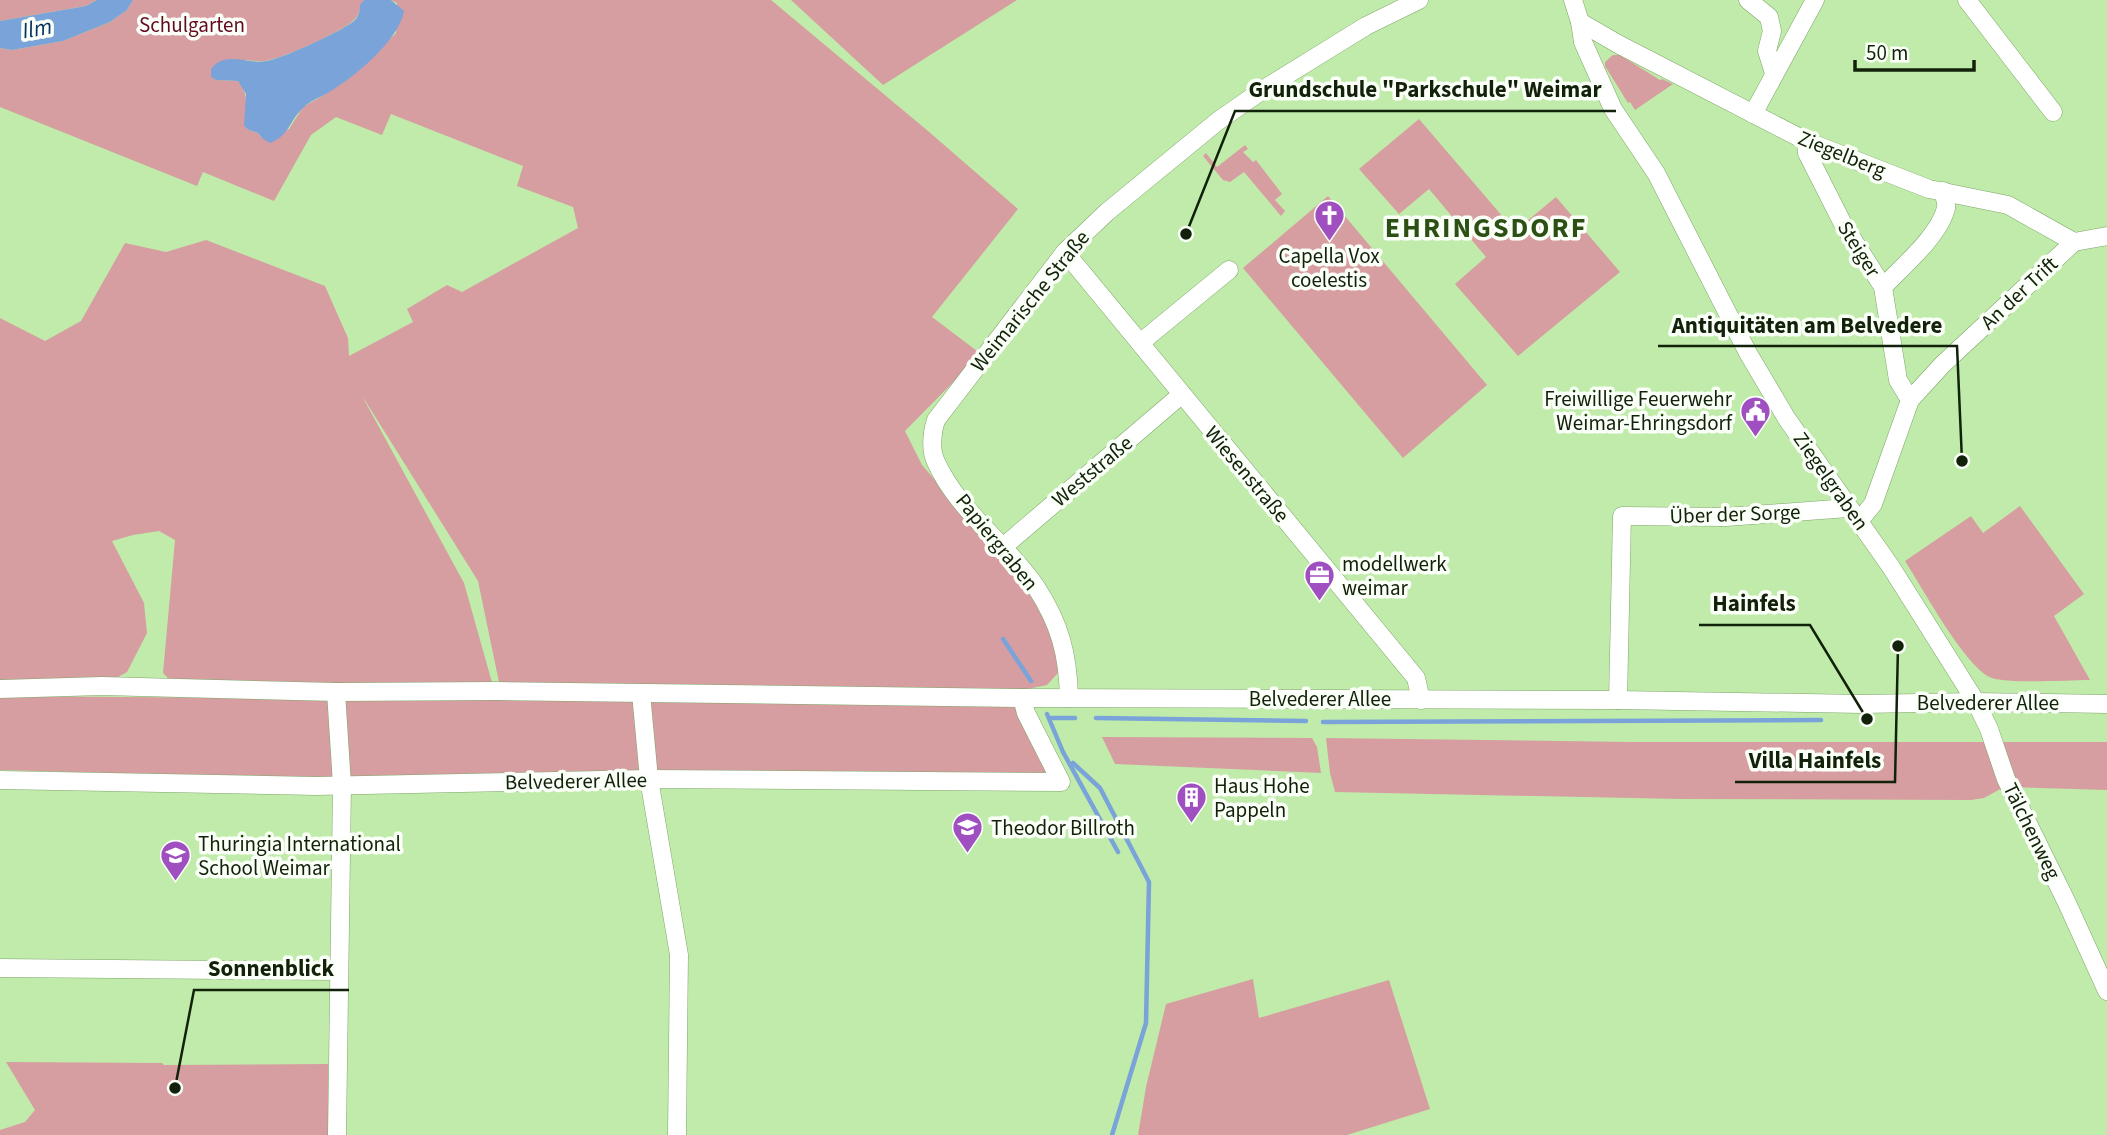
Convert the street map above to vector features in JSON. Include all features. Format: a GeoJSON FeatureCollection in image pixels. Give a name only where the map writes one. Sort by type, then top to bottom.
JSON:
{"type":"FeatureCollection","features":[{"type":"Feature","properties":{"kind":"street","name":"Weimarische Straße"},"geometry":{"type":"LineString","coordinates":[[933,429],[948,402],[1065,252],[1107,212],[1218,121],[1333,45],[1419,0]]}},
{"type":"Feature","properties":{"kind":"street","name":"Ziegelgraben"},"geometry":{"type":"LineString","coordinates":[[1573,0],[1583,42],[1613,109],[1656,173],[1748,353],[1787,419],[1891,567],[1976,702]]}},
{"type":"Feature","properties":{"kind":"street"},"geometry":{"type":"LineString","coordinates":[[1748,0],[1769,18],[1772,31],[1767,51],[1774,73]]}},
{"type":"Feature","properties":{"kind":"street"},"geometry":{"type":"LineString","coordinates":[[1753,114],[1815,0]]}},
{"type":"Feature","properties":{"kind":"street"},"geometry":{"type":"LineString","coordinates":[[1967,0],[2053,112]]}},
{"type":"Feature","properties":{"kind":"street","name":"Ziegelberg"},"geometry":{"type":"LineString","coordinates":[[1580,22],[1806,141],[1929,189],[2008,205],[2074,242]]}},
{"type":"Feature","properties":{"kind":"street","name":"Steiger"},"geometry":{"type":"LineString","coordinates":[[1806,141],[1807,153],[1836,213],[1883,287],[1898,380],[1910,400]]}},
{"type":"Feature","properties":{"kind":"street"},"geometry":{"type":"LineString","coordinates":[[1883,287],[1925,244],[1938,225],[1946,206],[1943,191]]}},
{"type":"Feature","properties":{"kind":"street"},"geometry":{"type":"LineString","coordinates":[[2074,242],[2107,236]]}},
{"type":"Feature","properties":{"kind":"street","name":"An der Trift"},"geometry":{"type":"LineString","coordinates":[[1853,515],[1873,504],[1910,400],[1942,365],[2074,242]]}},
{"type":"Feature","properties":{"kind":"street","name":"Wiesenstraße"},"geometry":{"type":"LineString","coordinates":[[1065,252],[1416,678],[1421,700]]}},
{"type":"Feature","properties":{"kind":"street"},"geometry":{"type":"LineString","coordinates":[[1140,343],[1229,270]]}},
{"type":"Feature","properties":{"kind":"street","name":"Weststraße"},"geometry":{"type":"LineString","coordinates":[[1003,547],[1181,395]]}},
{"type":"Feature","properties":{"kind":"street","name":"Papiergraben"},"geometry":{"type":"LineString","coordinates":[[933,429],[935,461],[957,494],[1035,586],[1052,616],[1067,659],[1069,698]]}},
{"type":"Feature","properties":{"kind":"street","name":"Über der Sorge"},"geometry":{"type":"LineString","coordinates":[[1618,700],[1622,516],[1853,515]]}},
{"type":"Feature","properties":{"kind":"street","name":"Belvederer Allee"},"geometry":{"type":"LineString","coordinates":[[0,689],[102,686],[336,692],[2107,704]]}},
{"type":"Feature","properties":{"kind":"street"},"geometry":{"type":"LineString","coordinates":[[336,692],[342,785],[337,1135]]}},
{"type":"Feature","properties":{"kind":"street"},"geometry":{"type":"LineString","coordinates":[[641,694],[649,779],[679,955],[677,1135]]}},
{"type":"Feature","properties":{"kind":"street","name":"Belvederer Allee"},"geometry":{"type":"LineString","coordinates":[[0,780],[342,785],[649,779],[1061,782],[1026,713],[1022,698]]}},
{"type":"Feature","properties":{"kind":"street","name":"Tälchenweg"},"geometry":{"type":"LineString","coordinates":[[1976,702],[1989,729],[2006,779],[2100,959],[2107,991]]}},
{"type":"Feature","properties":{"kind":"street"},"geometry":{"type":"LineString","coordinates":[[0,968],[339,971]]}},
{"type":"Feature","properties":{"kind":"green space"},"geometry":{"type":"Polygon","coordinates":[[[0,0],[97,0],[86,6],[0,21],[0,0]]]}},
{"type":"Feature","properties":{"kind":"green space","name":"Schulgarten"},"geometry":{"type":"Polygon","coordinates":[[[133,0],[364,0],[355,19],[312,44],[273,59],[239,60],[211,69],[211,77],[216,80],[238,81],[245,94],[249,130],[258,133],[263,139],[289,129],[303,107],[358,70],[396,33],[397,3],[391,0],[771,0],[1018,209],[932,317],[981,354],[905,431],[922,465],[1030,591],[1053,636],[1058,673],[1047,685],[1028,689],[500,687],[478,581],[361,394],[464,583],[493,686],[174,684],[163,673],[175,540],[159,531],[112,541],[144,603],[147,633],[127,672],[102,686],[0,689],[0,318],[45,341],[81,321],[125,243],[166,252],[206,240],[325,286],[348,338],[349,356],[413,322],[407,309],[447,285],[462,292],[578,228],[573,207],[517,186],[523,166],[391,114],[382,135],[336,117],[311,135],[274,201],[203,172],[197,186],[0,107],[0,48],[12,50],[63,41],[110,22],[127,10],[133,0]]]}},
{"type":"Feature","properties":{"kind":"green space"},"geometry":{"type":"Polygon","coordinates":[[[791,0],[1017,0],[883,85],[791,0]]]}},
{"type":"Feature","properties":{"kind":"green space"},"geometry":{"type":"Polygon","coordinates":[[[1613,55],[1620,55],[1660,80],[1673,84],[1635,110],[1605,66],[1605,62],[1613,55]]]}},
{"type":"Feature","properties":{"kind":"green space"},"geometry":{"type":"Polygon","coordinates":[[[1419,119],[1515,231],[1556,197],[1620,272],[1518,356],[1455,284],[1486,257],[1429,189],[1399,214],[1359,169],[1419,119]]]}},
{"type":"Feature","properties":{"kind":"green space"},"geometry":{"type":"Polygon","coordinates":[[[1245,145],[1248,149],[1243,152],[1253,162],[1256,160],[1282,194],[1275,200],[1285,211],[1281,216],[1244,172],[1230,182],[1223,180],[1203,156],[1206,153],[1217,167],[1245,145]]]}},
{"type":"Feature","properties":{"kind":"green space"},"geometry":{"type":"Polygon","coordinates":[[[1328,196],[1487,385],[1403,458],[1243,268],[1328,196]]]}},
{"type":"Feature","properties":{"kind":"green space"},"geometry":{"type":"Polygon","coordinates":[[[2020,506],[2084,594],[2054,616],[2090,680],[2012,681],[1992,678],[1981,671],[1958,644],[1905,561],[1971,516],[1983,533],[2020,506]]]}},
{"type":"Feature","properties":{"kind":"green space"},"geometry":{"type":"Polygon","coordinates":[[[0,696],[1017,704],[1055,778],[331,779],[0,770],[0,696]]]}},
{"type":"Feature","properties":{"kind":"green space"},"geometry":{"type":"Polygon","coordinates":[[[1102,737],[1312,738],[1317,747],[1321,773],[1115,764],[1102,737]]]}},
{"type":"Feature","properties":{"kind":"green space"},"geometry":{"type":"Polygon","coordinates":[[[1326,738],[1632,742],[2107,742],[2107,790],[2004,787],[1984,798],[1971,800],[1680,799],[1335,792],[1326,738]]]}},
{"type":"Feature","properties":{"kind":"green space"},"geometry":{"type":"Polygon","coordinates":[[[1253,979],[1259,1018],[1389,980],[1430,1109],[1347,1135],[1138,1135],[1146,1087],[1166,1004],[1253,979]]]}},
{"type":"Feature","properties":{"kind":"green space"},"geometry":{"type":"Polygon","coordinates":[[[6,1062],[328,1064],[328,1135],[0,1135],[0,1130],[25,1122],[35,1110],[6,1062]]]}},
{"type":"Feature","properties":{"kind":"water","name":"Ilm"},"geometry":{"type":"Polygon","coordinates":[[[97,0],[133,0],[127,10],[110,22],[63,41],[12,50],[0,48],[0,21],[86,6],[97,0]]]}},
{"type":"Feature","properties":{"kind":"water"},"geometry":{"type":"Polygon","coordinates":[[[364,0],[391,0],[404,11],[393,35],[373,58],[348,79],[306,106],[277,140],[270,143],[244,126],[246,94],[238,81],[216,80],[211,77],[211,69],[223,60],[267,61],[312,44],[355,20],[364,0]]]}},
{"type":"Feature","properties":{"kind":"waterway"},"geometry":{"type":"LineString","coordinates":[[1003,639],[1031,681]]}},
{"type":"Feature","properties":{"kind":"waterway"},"geometry":{"type":"LineString","coordinates":[[1047,714],[1063,752],[1118,852]]}},
{"type":"Feature","properties":{"kind":"waterway"},"geometry":{"type":"LineString","coordinates":[[1050,718],[1075,718]]}},
{"type":"Feature","properties":{"kind":"waterway"},"geometry":{"type":"LineString","coordinates":[[1096,718],[1306,721]]}},
{"type":"Feature","properties":{"kind":"waterway"},"geometry":{"type":"LineString","coordinates":[[1323,722],[1821,720]]}},
{"type":"Feature","properties":{"kind":"waterway"},"geometry":{"type":"LineString","coordinates":[[1073,763],[1100,788],[1149,882],[1146,1023],[1112,1135]]}},
{"type":"Feature","properties":{"kind":"place","name":"Grundschule \"Parkschule\" Weimar"},"geometry":{"type":"Point","coordinates":[1186,234]}},
{"type":"Feature","properties":{"kind":"place","name":"Capella Vox coelestis"},"geometry":{"type":"Point","coordinates":[1329,243]}},
{"type":"Feature","properties":{"kind":"place","name":"Freiwillige Feuerwehr Weimar-Ehringsdorf"},"geometry":{"type":"Point","coordinates":[1755,438]}},
{"type":"Feature","properties":{"kind":"place","name":"Antiquitäten am Belvedere"},"geometry":{"type":"Point","coordinates":[1962,461]}},
{"type":"Feature","properties":{"kind":"place","name":"modellwerk weimar"},"geometry":{"type":"Point","coordinates":[1319,603]}},
{"type":"Feature","properties":{"kind":"place","name":"Villa Hainfels"},"geometry":{"type":"Point","coordinates":[1898,646]}},
{"type":"Feature","properties":{"kind":"place","name":"Hainfels"},"geometry":{"type":"Point","coordinates":[1867,719]}},
{"type":"Feature","properties":{"kind":"place","name":"Haus Hohe Pappeln"},"geometry":{"type":"Point","coordinates":[1191,825]}},
{"type":"Feature","properties":{"kind":"place","name":"Theodor Billroth"},"geometry":{"type":"Point","coordinates":[968,855]}},
{"type":"Feature","properties":{"kind":"place","name":"Thuringia International School Weimar"},"geometry":{"type":"Point","coordinates":[175,883]}},
{"type":"Feature","properties":{"kind":"place","name":"Sonnenblick"},"geometry":{"type":"Point","coordinates":[175,1088]}},
{"type":"Feature","properties":{"kind":"district","name":"EHRINGSDORF"},"geometry":{"type":"Point","coordinates":[1486,227]}}]}
